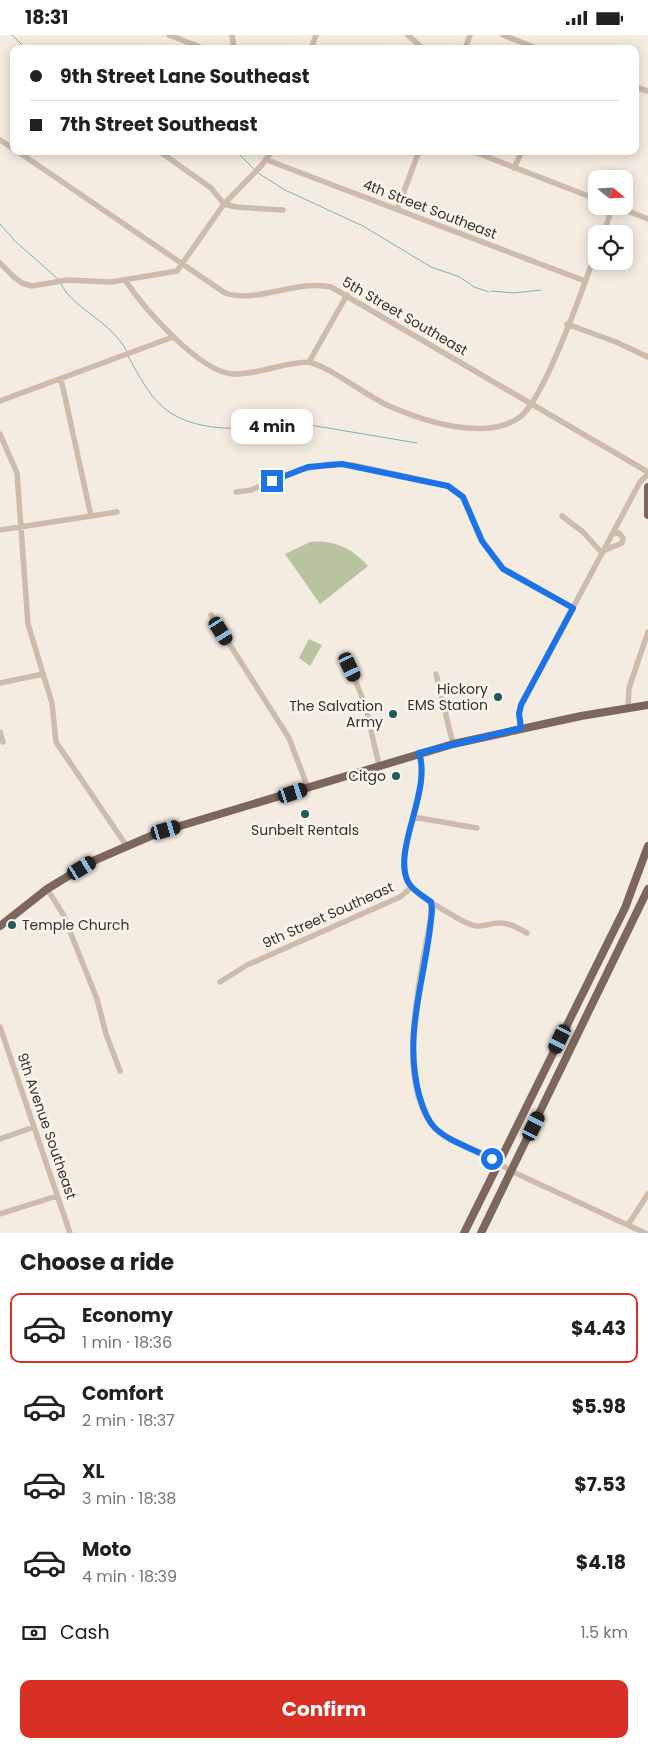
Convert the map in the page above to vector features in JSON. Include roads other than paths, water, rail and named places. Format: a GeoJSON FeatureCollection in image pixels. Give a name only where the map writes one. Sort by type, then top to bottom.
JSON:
{"type":"FeatureCollection","features":[{"type":"Feature","properties":{"kind":"main road"},"geometry":{"type":"LineString","coordinates":[[648,487],[648,515]]}},
{"type":"Feature","properties":{"kind":"main road"},"geometry":{"type":"LineString","coordinates":[[0,926],[47,889],[94,861],[126,845],[160,832],[452,744],[521,728],[628,707],[648,705]]}},
{"type":"Feature","properties":{"kind":"main road"},"geometry":{"type":"LineString","coordinates":[[464,1233],[625,908],[648,846]]}},
{"type":"Feature","properties":{"kind":"main road"},"geometry":{"type":"LineString","coordinates":[[481,1233],[648,889]]}},
{"type":"Feature","properties":{"kind":"street"},"geometry":{"type":"LineString","coordinates":[[169,35],[195,45]]}},
{"type":"Feature","properties":{"kind":"street"},"geometry":{"type":"LineString","coordinates":[[408,35],[419,45]]}},
{"type":"Feature","properties":{"kind":"street"},"geometry":{"type":"LineString","coordinates":[[503,35],[529,45]]}},
{"type":"Feature","properties":{"kind":"street","name":"5th Street Southeast"},"geometry":{"type":"LineString","coordinates":[[24,155],[231,296],[242,296],[315,284],[332,287],[648,473]]}},
{"type":"Feature","properties":{"kind":"street"},"geometry":{"type":"LineString","coordinates":[[165,155],[211,188],[224,204],[236,207],[283,210]]}},
{"type":"Feature","properties":{"kind":"street"},"geometry":{"type":"LineString","coordinates":[[0,263],[22,283],[32,286],[67,280],[99,283],[177,271],[224,204],[270,155]]}},
{"type":"Feature","properties":{"kind":"street"},"geometry":{"type":"LineString","coordinates":[[397,209],[417,155]]}},
{"type":"Feature","properties":{"kind":"street"},"geometry":{"type":"LineString","coordinates":[[482,155],[588,196]]}},
{"type":"Feature","properties":{"kind":"street"},"geometry":{"type":"LineString","coordinates":[[514,168],[520,155]]}},
{"type":"Feature","properties":{"kind":"street","name":"4th Street Southeast"},"geometry":{"type":"LineString","coordinates":[[267,160],[585,281]]}},
{"type":"Feature","properties":{"kind":"street"},"geometry":{"type":"LineString","coordinates":[[633,212],[647,217]]}},
{"type":"Feature","properties":{"kind":"street"},"geometry":{"type":"LineString","coordinates":[[126,280],[173,337],[202,360],[229,373],[309,363],[389,406],[452,426],[477,428],[503,424],[520,417],[530,404],[549,371],[589,270]]}},
{"type":"Feature","properties":{"kind":"street"},"geometry":{"type":"LineString","coordinates":[[309,363],[347,295]]}},
{"type":"Feature","properties":{"kind":"street"},"geometry":{"type":"LineString","coordinates":[[568,324],[616,342],[648,357]]}},
{"type":"Feature","properties":{"kind":"street"},"geometry":{"type":"LineString","coordinates":[[0,401],[173,337]]}},
{"type":"Feature","properties":{"kind":"street"},"geometry":{"type":"LineString","coordinates":[[60,379],[91,516]]}},
{"type":"Feature","properties":{"kind":"street"},"geometry":{"type":"LineString","coordinates":[[0,434],[17,473],[28,624],[52,703],[54,734],[58,748],[126,845]]}},
{"type":"Feature","properties":{"kind":"street"},"geometry":{"type":"LineString","coordinates":[[236,492],[251,490],[299,469],[330,464],[353,465],[448,486],[463,497],[482,541],[503,569],[573,608]]}},
{"type":"Feature","properties":{"kind":"street"},"geometry":{"type":"LineString","coordinates":[[521,728],[519,714],[521,705],[640,482],[648,473]]}},
{"type":"Feature","properties":{"kind":"street"},"geometry":{"type":"LineString","coordinates":[[0,530],[117,512]]}},
{"type":"Feature","properties":{"kind":"street"},"geometry":{"type":"LineString","coordinates":[[562,516],[583,532],[602,553]]}},
{"type":"Feature","properties":{"kind":"street"},"geometry":{"type":"LineString","coordinates":[[602,553],[622,543],[623,537],[619,533],[612,534]]}},
{"type":"Feature","properties":{"kind":"street"},"geometry":{"type":"LineString","coordinates":[[211,615],[289,738],[308,788]]}},
{"type":"Feature","properties":{"kind":"street"},"geometry":{"type":"LineString","coordinates":[[628,707],[629,688],[648,632]]}},
{"type":"Feature","properties":{"kind":"street"},"geometry":{"type":"LineString","coordinates":[[345,656],[365,704],[379,765]]}},
{"type":"Feature","properties":{"kind":"street"},"geometry":{"type":"LineString","coordinates":[[0,683],[43,674]]}},
{"type":"Feature","properties":{"kind":"street"},"geometry":{"type":"LineString","coordinates":[[436,674],[452,744]]}},
{"type":"Feature","properties":{"kind":"street"},"geometry":{"type":"LineString","coordinates":[[0,732],[3,742]]}},
{"type":"Feature","properties":{"kind":"street"},"geometry":{"type":"LineString","coordinates":[[412,887],[406,876],[405,861],[422,770],[419,753]]}},
{"type":"Feature","properties":{"kind":"street"},"geometry":{"type":"LineString","coordinates":[[413,817],[476,828]]}},
{"type":"Feature","properties":{"kind":"street","name":"9th Street Southeast"},"geometry":{"type":"LineString","coordinates":[[220,982],[247,965],[400,897],[412,887],[431,902],[471,925],[503,923],[526,933]]}},
{"type":"Feature","properties":{"kind":"street"},"geometry":{"type":"LineString","coordinates":[[47,889],[63,914],[97,999],[106,1034],[120,1071]]}},
{"type":"Feature","properties":{"kind":"street"},"geometry":{"type":"LineString","coordinates":[[431,902],[431,916],[412,1042],[413,1066],[418,1091],[433,1127],[442,1134],[511,1171],[645,1233]]}},
{"type":"Feature","properties":{"kind":"street","name":"9th Avenue Southeast"},"geometry":{"type":"LineString","coordinates":[[0,1027],[2,1039],[70,1233]]}},
{"type":"Feature","properties":{"kind":"street"},"geometry":{"type":"LineString","coordinates":[[0,1139],[34,1127]]}},
{"type":"Feature","properties":{"kind":"street"},"geometry":{"type":"LineString","coordinates":[[628,1225],[648,1194]]}},
{"type":"Feature","properties":{"kind":"street"},"geometry":{"type":"LineString","coordinates":[[0,1214],[57,1196]]}},
{"type":"Feature","properties":{"kind":"waterway"},"geometry":{"type":"LineString","coordinates":[[12,35],[22,45]]}},
{"type":"Feature","properties":{"kind":"waterway"},"geometry":{"type":"LineString","coordinates":[[240,155],[255,170]]}},
{"type":"Feature","properties":{"kind":"waterway"},"geometry":{"type":"LineString","coordinates":[[258,173],[285,190],[363,226],[431,267],[460,277],[474,287],[489,292]]}},
{"type":"Feature","properties":{"kind":"waterway"},"geometry":{"type":"LineString","coordinates":[[0,224],[15,241],[58,279]]}},
{"type":"Feature","properties":{"kind":"waterway"},"geometry":{"type":"LineString","coordinates":[[61,284],[75,302],[112,332],[127,352]]}},
{"type":"Feature","properties":{"kind":"waterway"},"geometry":{"type":"LineString","coordinates":[[491,291],[514,293],[541,290]]}},
{"type":"Feature","properties":{"kind":"waterway"},"geometry":{"type":"LineString","coordinates":[[128,356],[156,401],[169,412],[190,422],[225,428],[287,428],[304,424],[417,443]]}},
{"type":"Feature","properties":{"kind":"place","name":"Hickory EMS Station"},"geometry":{"type":"Point","coordinates":[498,697]}},
{"type":"Feature","properties":{"kind":"place","name":"The Salvation Army"},"geometry":{"type":"Point","coordinates":[393,714]}},
{"type":"Feature","properties":{"kind":"place","name":"Citgo"},"geometry":{"type":"Point","coordinates":[396,776]}},
{"type":"Feature","properties":{"kind":"place","name":"Sunbelt Rentals"},"geometry":{"type":"Point","coordinates":[305,814]}},
{"type":"Feature","properties":{"kind":"place","name":"Temple Church"},"geometry":{"type":"Point","coordinates":[12,925]}}]}
